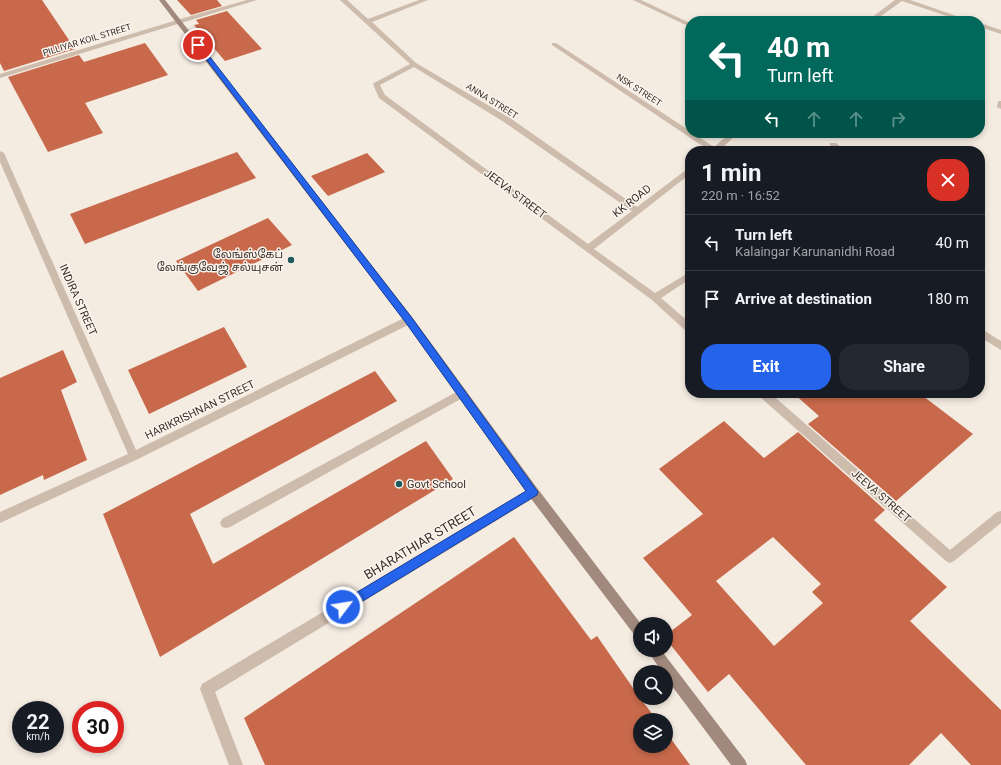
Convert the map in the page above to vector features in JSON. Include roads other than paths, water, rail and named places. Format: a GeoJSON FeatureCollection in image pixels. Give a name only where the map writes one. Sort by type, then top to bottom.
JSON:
{"type":"FeatureCollection","features":[{"type":"Feature","properties":{"kind":"street"},"geometry":{"type":"LineString","coordinates":[[162,0],[409,320],[533,492],[633,624]]}},
{"type":"Feature","properties":{"kind":"street","name":"PILLIYAR KOIL STREET"},"geometry":{"type":"LineString","coordinates":[[0,76],[179,21],[254,0]]}},
{"type":"Feature","properties":{"kind":"street","name":"ANNA STREET"},"geometry":{"type":"LineString","coordinates":[[343,0],[414,64],[507,120],[638,211]]}},
{"type":"Feature","properties":{"kind":"street"},"geometry":{"type":"LineString","coordinates":[[367,22],[425,0]]}},
{"type":"Feature","properties":{"kind":"street"},"geometry":{"type":"LineString","coordinates":[[636,0],[685,23]]}},
{"type":"Feature","properties":{"kind":"street"},"geometry":{"type":"LineString","coordinates":[[887,0],[897,2]]}},
{"type":"Feature","properties":{"kind":"street"},"geometry":{"type":"LineString","coordinates":[[904,0],[953,16]]}},
{"type":"Feature","properties":{"kind":"street"},"geometry":{"type":"LineString","coordinates":[[877,16],[897,2]]}},
{"type":"Feature","properties":{"kind":"street"},"geometry":{"type":"LineString","coordinates":[[985,27],[1001,32]]}},
{"type":"Feature","properties":{"kind":"street","name":"NSK STREET"},"geometry":{"type":"LineString","coordinates":[[554,44],[685,131]]}},
{"type":"Feature","properties":{"kind":"street","name":"JEEVA STREET"},"geometry":{"type":"LineString","coordinates":[[414,64],[376,84],[382,96],[655,298],[685,325]]}},
{"type":"Feature","properties":{"kind":"street"},"geometry":{"type":"LineString","coordinates":[[1001,102],[1001,107]]}},
{"type":"Feature","properties":{"kind":"street","name":"NSK STREET"},"geometry":{"type":"LineString","coordinates":[[695,138],[707,146]]}},
{"type":"Feature","properties":{"kind":"street"},"geometry":{"type":"LineString","coordinates":[[720,146],[729,138]]}},
{"type":"Feature","properties":{"kind":"street","name":"INDIRA STREET"},"geometry":{"type":"LineString","coordinates":[[0,153],[134,456]]}},
{"type":"Feature","properties":{"kind":"street","name":"KK ROAD"},"geometry":{"type":"LineString","coordinates":[[588,249],[685,174]]}},
{"type":"Feature","properties":{"kind":"street"},"geometry":{"type":"LineString","coordinates":[[655,298],[685,278]]}},
{"type":"Feature","properties":{"kind":"street","name":"HARIKRISHNAN STREET"},"geometry":{"type":"LineString","coordinates":[[0,518],[134,456],[409,320]]}},
{"type":"Feature","properties":{"kind":"street"},"geometry":{"type":"LineString","coordinates":[[985,335],[1001,346]]}},
{"type":"Feature","properties":{"kind":"street"},"geometry":{"type":"LineString","coordinates":[[226,523],[462,393]]}},
{"type":"Feature","properties":{"kind":"street","name":"JEEVA STREET"},"geometry":{"type":"LineString","coordinates":[[769,398],[950,556],[1001,516]]}},
{"type":"Feature","properties":{"kind":"street","name":"BHARATHIAR STREET"},"geometry":{"type":"LineString","coordinates":[[236,765],[207,690],[533,492]]}},
{"type":"Feature","properties":{"kind":"street"},"geometry":{"type":"LineString","coordinates":[[658,657],[740,765]]}},
{"type":"Feature","properties":{"kind":"place","name":"லேங்ஸ்கேப் லேங்குவேஜ் சல்யுசன்"},"geometry":{"type":"Point","coordinates":[291,260]}},
{"type":"Feature","properties":{"kind":"place","name":"Govt School"},"geometry":{"type":"Point","coordinates":[399,484]}}]}
